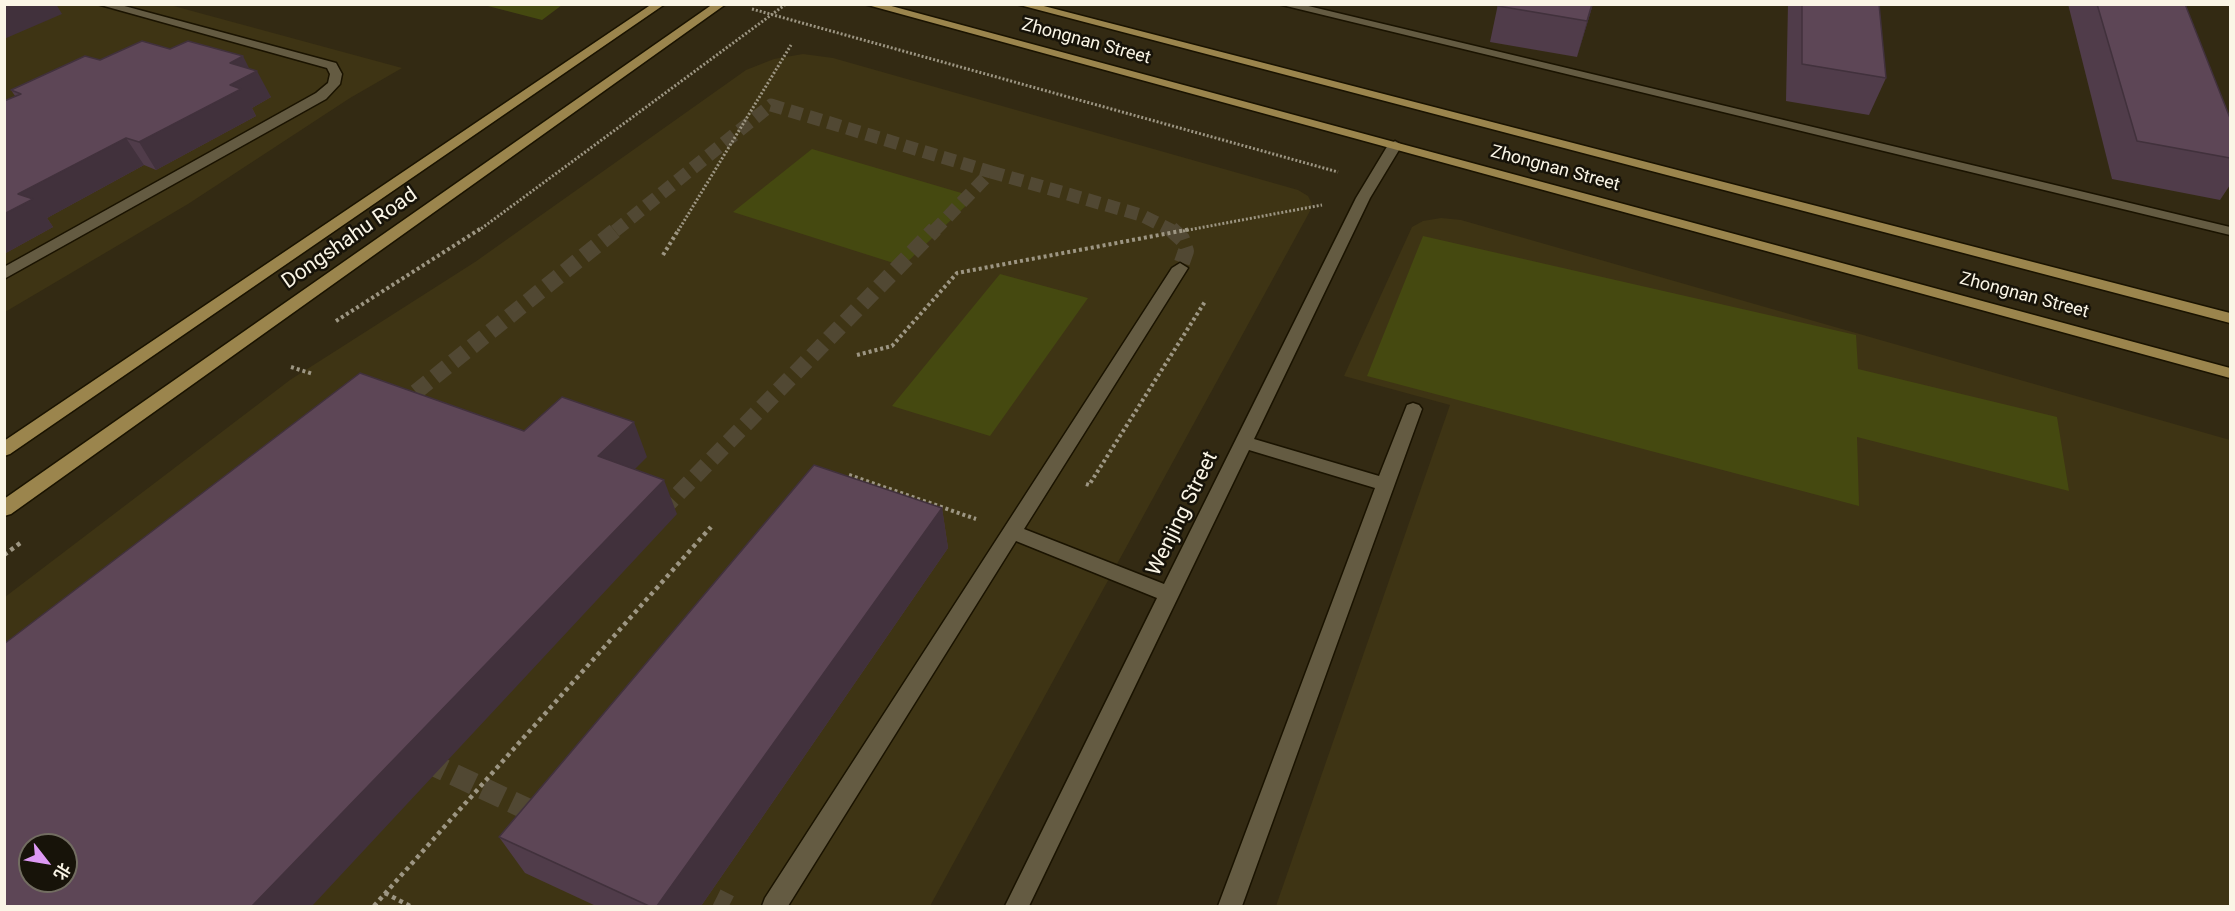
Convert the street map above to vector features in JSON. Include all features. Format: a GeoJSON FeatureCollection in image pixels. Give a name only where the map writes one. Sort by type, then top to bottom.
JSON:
{"type":"FeatureCollection","features":[{"type":"Feature","properties":{"kind":"main road","name":"Dongshahu Road"},"geometry":{"type":"LineString","coordinates":[[4,450],[660,4]]}},
{"type":"Feature","properties":{"kind":"main road","name":"Dongshahu Road"},"geometry":{"type":"LineString","coordinates":[[4,509],[721,4]]}},
{"type":"Feature","properties":{"kind":"main road","name":"Zhongnan Street"},"geometry":{"type":"LineString","coordinates":[[869,4],[2230,373]]}},
{"type":"Feature","properties":{"kind":"main road","name":"Zhongnan Street"},"geometry":{"type":"LineString","coordinates":[[1021,4],[2230,318]]}},
{"type":"Feature","properties":{"kind":"street"},"geometry":{"type":"LineString","coordinates":[[4,274],[321,96],[334,84],[336,74],[332,66],[102,4]]}},
{"type":"Feature","properties":{"kind":"street"},"geometry":{"type":"LineString","coordinates":[[1283,4],[2230,231]]}},
{"type":"Feature","properties":{"kind":"street","name":"Wenjing Street"},"geometry":{"type":"LineString","coordinates":[[1017,906],[1363,198],[1395,145]]}},
{"type":"Feature","properties":{"kind":"street"},"geometry":{"type":"LineString","coordinates":[[774,906],[1180,268]]}},
{"type":"Feature","properties":{"kind":"street"},"geometry":{"type":"LineString","coordinates":[[1230,906],[1413,410]]}},
{"type":"Feature","properties":{"kind":"street"},"geometry":{"type":"LineString","coordinates":[[1244,441],[1384,484]]}},
{"type":"Feature","properties":{"kind":"street"},"geometry":{"type":"LineString","coordinates":[[1013,532],[1169,594]]}},
{"type":"Feature","properties":{"kind":"path"},"geometry":{"type":"LineString","coordinates":[[329,325],[470,237],[786,4]]}},
{"type":"Feature","properties":{"kind":"path"},"geometry":{"type":"LineString","coordinates":[[663,255],[791,45]]}},
{"type":"Feature","properties":{"kind":"path"},"geometry":{"type":"LineString","coordinates":[[857,355],[892,346],[957,273],[1323,204]]}},
{"type":"Feature","properties":{"kind":"path"},"geometry":{"type":"LineString","coordinates":[[291,367],[313,374]]}},
{"type":"Feature","properties":{"kind":"path"},"geometry":{"type":"LineString","coordinates":[[849,475],[1013,532]]}},
{"type":"Feature","properties":{"kind":"path"},"geometry":{"type":"LineString","coordinates":[[374,906],[711,527]]}},
{"type":"Feature","properties":{"kind":"path"},"geometry":{"type":"LineString","coordinates":[[4,555],[23,541]]}},
{"type":"Feature","properties":{"kind":"path"},"geometry":{"type":"LineString","coordinates":[[385,893],[410,906]]}},
{"type":"Feature","properties":{"kind":"shaded area"},"geometry":{"type":"Polygon","coordinates":[[[4,5],[170,5],[402,68],[350,98],[188,204],[5,312],[4,5]]]}},
{"type":"Feature","properties":{"kind":"shaded area"},"geometry":{"type":"Polygon","coordinates":[[[803,54],[833,58],[1298,190],[1308,196],[1312,204],[930,906],[5,906],[5,597],[290,380],[475,262],[746,70],[774,59],[803,54]]]}},
{"type":"Feature","properties":{"kind":"shaded area"},"geometry":{"type":"Polygon","coordinates":[[[1441,218],[1461,220],[2230,440],[2230,906],[1276,906],[1450,405],[1344,376],[1412,227],[1423,221],[1441,218]]]}},
{"type":"Feature","properties":{"kind":"green space"},"geometry":{"type":"Polygon","coordinates":[[[484,5],[562,5],[542,20],[484,5]]]}},
{"type":"Feature","properties":{"kind":"green space"},"geometry":{"type":"Polygon","coordinates":[[[812,149],[975,197],[903,266],[733,212],[812,149]]]}},
{"type":"Feature","properties":{"kind":"green space"},"geometry":{"type":"Polygon","coordinates":[[[1423,236],[1856,335],[1858,369],[2057,417],[2069,491],[1857,437],[1859,506],[1367,376],[1423,236]]]}},
{"type":"Feature","properties":{"kind":"green space"},"geometry":{"type":"Polygon","coordinates":[[[1000,274],[1088,298],[990,436],[892,406],[1000,274]]]}},
{"type":"Feature","properties":{"kind":"building"},"geometry":{"type":"Polygon","coordinates":[[[1498,4],[1592,4],[1587,21],[1498,6],[1498,4]]]}},
{"type":"Feature","properties":{"kind":"building"},"geometry":{"type":"Polygon","coordinates":[[[1802,4],[1879,4],[1886,78],[1802,64],[1802,4]]]}},
{"type":"Feature","properties":{"kind":"building"},"geometry":{"type":"Polygon","coordinates":[[[2097,4],[2185,4],[2230,118],[2230,158],[2137,141],[2097,4]]]}},
{"type":"Feature","properties":{"kind":"building"},"geometry":{"type":"Polygon","coordinates":[[[142,41],[170,49],[188,41],[243,56],[230,63],[257,71],[230,85],[241,89],[139,142],[126,138],[18,194],[33,199],[4,214],[4,101],[21,94],[11,90],[85,56],[100,60],[142,41]]]}},
{"type":"Feature","properties":{"kind":"building"},"geometry":{"type":"Polygon","coordinates":[[[360,373],[524,431],[562,397],[634,422],[598,456],[664,480],[252,906],[4,906],[4,644],[360,373]]]}},
{"type":"Feature","properties":{"kind":"building"},"geometry":{"type":"Polygon","coordinates":[[[814,465],[942,508],[657,906],[649,906],[499,837],[814,465]]]}},
{"type":"Feature","properties":{"kind":"tunnel"},"geometry":{"type":"LineString","coordinates":[[615,231],[771,105],[991,172]]}},
{"type":"Feature","properties":{"kind":"tunnel"},"geometry":{"type":"LineString","coordinates":[[934,231],[991,172]]}},
{"type":"Feature","properties":{"kind":"tunnel"},"geometry":{"type":"LineString","coordinates":[[991,172],[1141,215],[1173,231]]}},
{"type":"Feature","properties":{"kind":"tunnel"},"geometry":{"type":"LineString","coordinates":[[248,528],[617,229]]}},
{"type":"Feature","properties":{"kind":"tunnel"},"geometry":{"type":"LineString","coordinates":[[645,528],[935,229]]}},
{"type":"Feature","properties":{"kind":"tunnel"},"geometry":{"type":"LineString","coordinates":[[1171,229],[1182,239],[1186,251],[1180,268]]}},
{"type":"Feature","properties":{"kind":"tunnel"},"geometry":{"type":"LineString","coordinates":[[250,527],[127,626],[425,761]]}},
{"type":"Feature","properties":{"kind":"tunnel"},"geometry":{"type":"LineString","coordinates":[[425,761],[646,527]]}},
{"type":"Feature","properties":{"kind":"tunnel"},"geometry":{"type":"LineString","coordinates":[[425,761],[546,818]]}},
{"type":"Feature","properties":{"kind":"tunnel"},"geometry":{"type":"LineString","coordinates":[[687,885],[729,906]]}}]}
